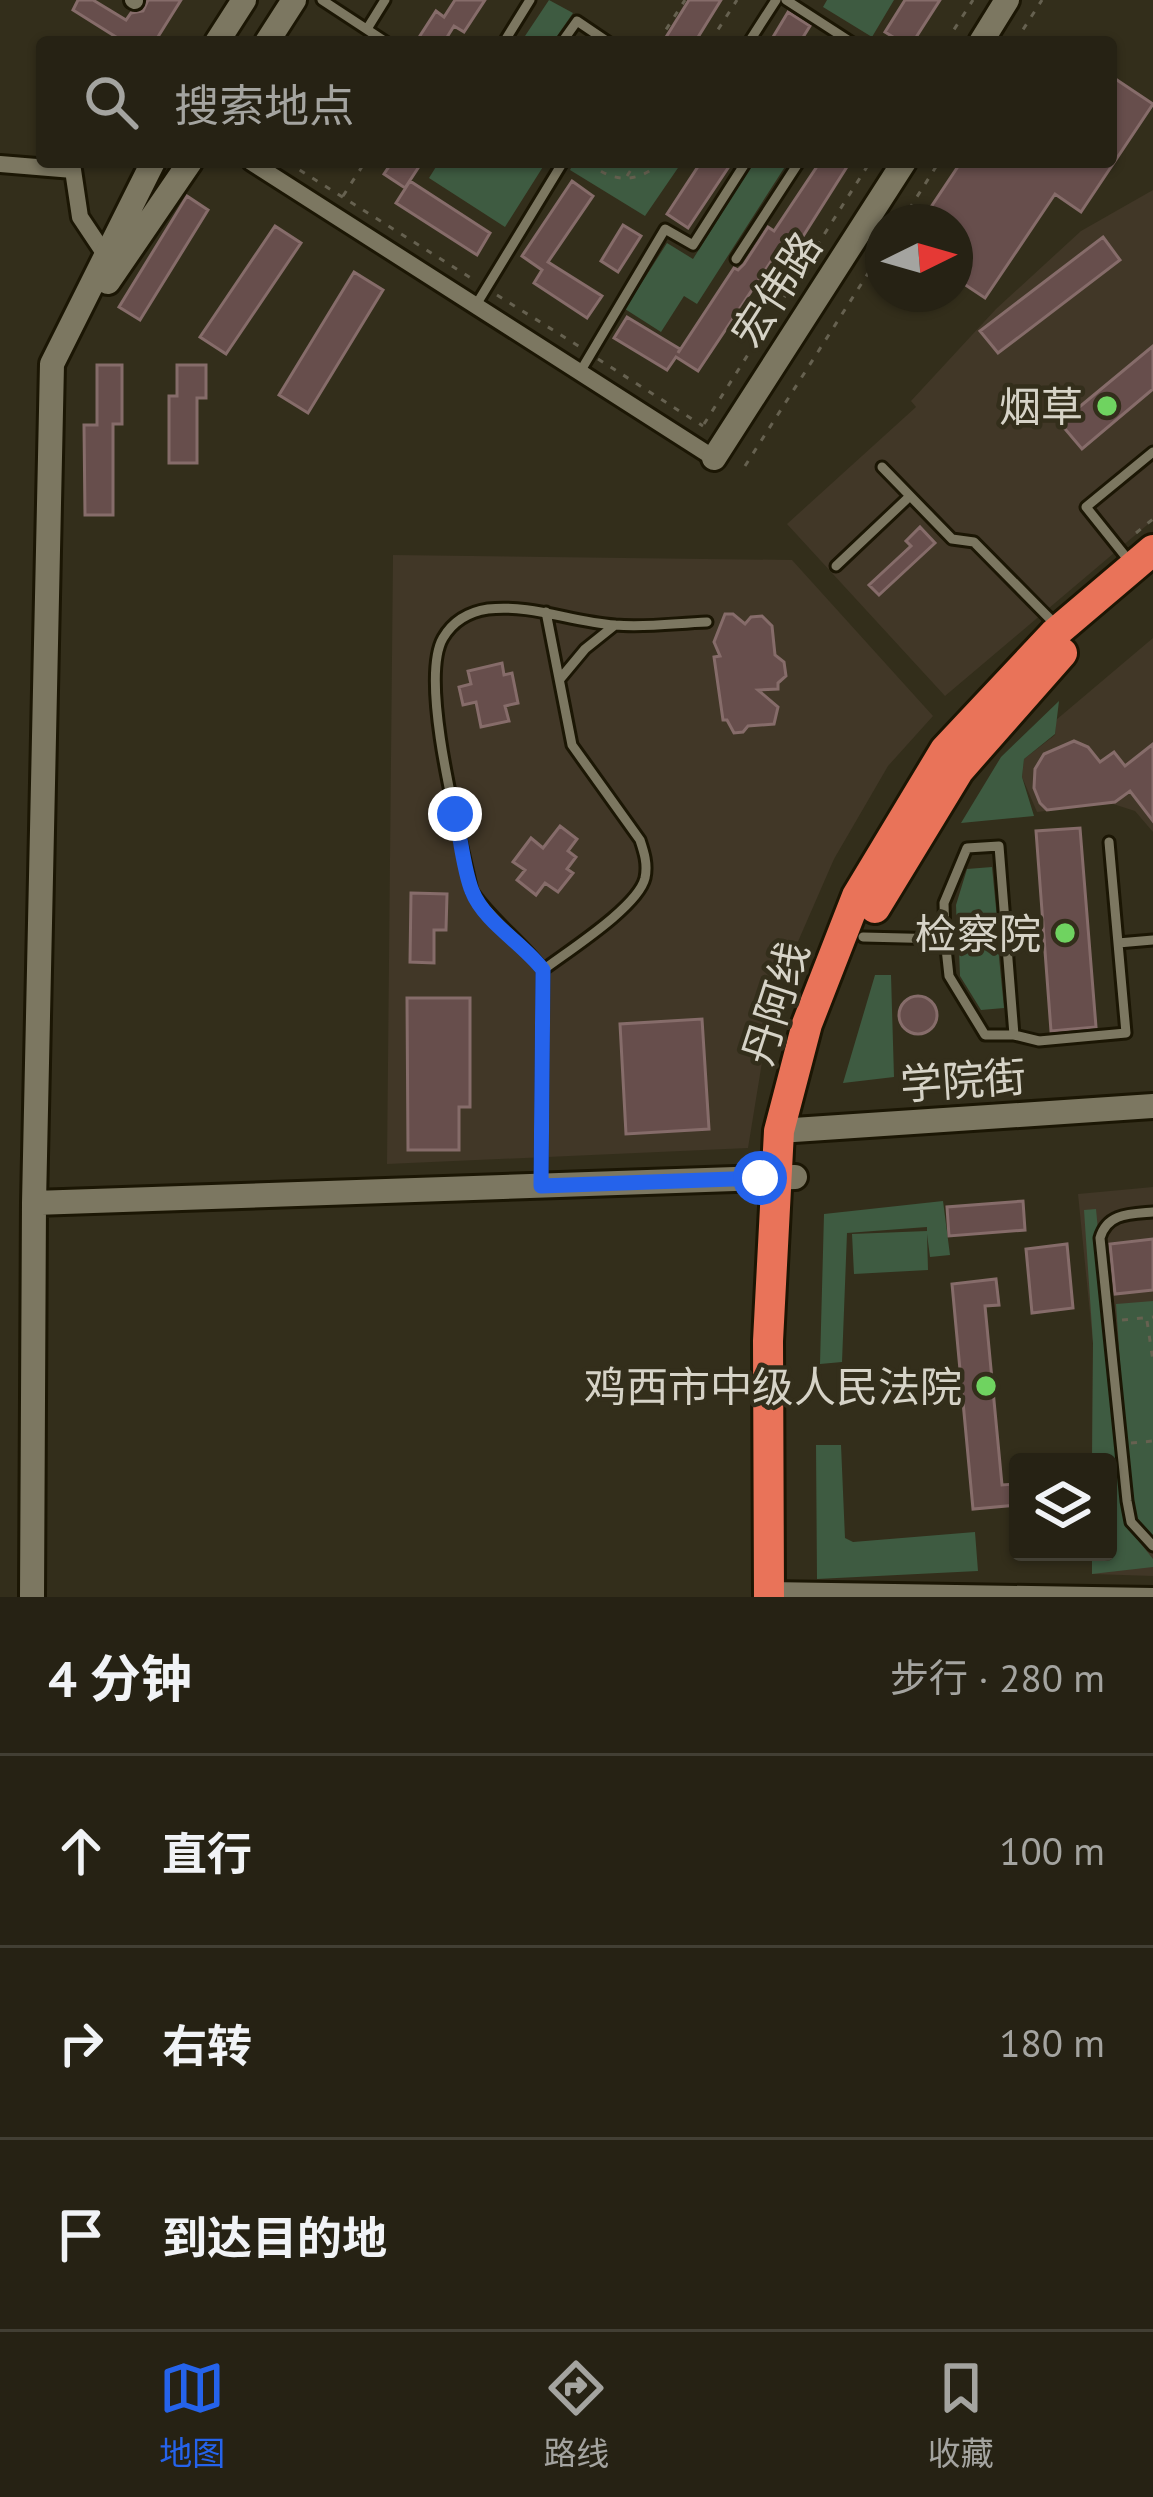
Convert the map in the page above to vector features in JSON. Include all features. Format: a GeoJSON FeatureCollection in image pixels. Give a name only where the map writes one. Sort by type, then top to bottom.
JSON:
{"type":"FeatureCollection","features":[{"type":"Feature","properties":{"kind":"highway","name":"丹阿线"},"geometry":{"type":"LineString","coordinates":[[779,1593],[788,1341],[786,1177],[807,1024],[857,896],[945,750],[1060,629],[1140,560]]}},
{"type":"Feature","properties":{"kind":"highway","name":"丹阿线"},"geometry":{"type":"LineString","coordinates":[[789,1131],[877,902],[959,770],[1140,560]]}},
{"type":"Feature","properties":{"kind":"street"},"geometry":{"type":"LineString","coordinates":[[221,36],[244,0]]}},
{"type":"Feature","properties":{"kind":"street"},"geometry":{"type":"LineString","coordinates":[[271,36],[294,0]]}},
{"type":"Feature","properties":{"kind":"street"},"geometry":{"type":"LineString","coordinates":[[985,36],[1007,0]]}},
{"type":"Feature","properties":{"kind":"street"},"geometry":{"type":"LineString","coordinates":[[0,164],[36,167]]}},
{"type":"Feature","properties":{"kind":"street"},"geometry":{"type":"LineString","coordinates":[[49,168],[73,170],[80,218],[106,256]]}},
{"type":"Feature","properties":{"kind":"street"},"geometry":{"type":"LineString","coordinates":[[32,1597],[34,1203],[52,364],[150,168]]}},
{"type":"Feature","properties":{"kind":"street"},"geometry":{"type":"LineString","coordinates":[[52,364],[186,168]]}},
{"type":"Feature","properties":{"kind":"street"},"geometry":{"type":"LineString","coordinates":[[261,168],[714,458]]}},
{"type":"Feature","properties":{"kind":"street","name":"宏伟路"},"geometry":{"type":"LineString","coordinates":[[714,458],[900,168]]}},
{"type":"Feature","properties":{"kind":"street","name":"学院街"},"geometry":{"type":"LineString","coordinates":[[789,1131],[1153,1106]]}},
{"type":"Feature","properties":{"kind":"street"},"geometry":{"type":"LineString","coordinates":[[34,1203],[786,1177]]}},
{"type":"Feature","properties":{"kind":"street"},"geometry":{"type":"LineString","coordinates":[[779,1593],[1153,1596]]}},
{"type":"Feature","properties":{"kind":"lane"},"geometry":{"type":"LineString","coordinates":[[322,0],[377,36]]}},
{"type":"Feature","properties":{"kind":"lane"},"geometry":{"type":"LineString","coordinates":[[367,29],[385,0]]}},
{"type":"Feature","properties":{"kind":"lane"},"geometry":{"type":"LineString","coordinates":[[508,36],[530,0]]}},
{"type":"Feature","properties":{"kind":"lane"},"geometry":{"type":"LineString","coordinates":[[753,36],[776,0]]}},
{"type":"Feature","properties":{"kind":"lane"},"geometry":{"type":"LineString","coordinates":[[785,0],[842,36]]}},
{"type":"Feature","properties":{"kind":"lane"},"geometry":{"type":"LineString","coordinates":[[566,36],[577,21],[599,36]]}},
{"type":"Feature","properties":{"kind":"lane"},"geometry":{"type":"LineString","coordinates":[[822,36],[828,27]]}},
{"type":"Feature","properties":{"kind":"lane"},"geometry":{"type":"LineString","coordinates":[[476,305],[559,168]]}},
{"type":"Feature","properties":{"kind":"lane"},"geometry":{"type":"LineString","coordinates":[[580,372],[665,230],[692,245],[742,168]]}},
{"type":"Feature","properties":{"kind":"lane"},"geometry":{"type":"LineString","coordinates":[[736,259],[796,168]]}},
{"type":"Feature","properties":{"kind":"lane"},"geometry":{"type":"LineString","coordinates":[[1140,560],[1086,507],[1153,452]]}},
{"type":"Feature","properties":{"kind":"lane"},"geometry":{"type":"LineString","coordinates":[[882,467],[952,539],[974,542],[1060,629]]}},
{"type":"Feature","properties":{"kind":"lane"},"geometry":{"type":"LineString","coordinates":[[836,566],[910,496]]}},
{"type":"Feature","properties":{"kind":"lane"},"geometry":{"type":"LineString","coordinates":[[541,1186],[543,970],[485,911],[472,891],[434,677],[441,640],[461,617],[483,610],[523,608],[615,625],[707,622]]}},
{"type":"Feature","properties":{"kind":"lane"},"geometry":{"type":"LineString","coordinates":[[543,970],[631,901],[644,882],[646,856],[566,731],[546,612]]}},
{"type":"Feature","properties":{"kind":"lane"},"geometry":{"type":"LineString","coordinates":[[560,679],[585,649],[615,625]]}},
{"type":"Feature","properties":{"kind":"lane"},"geometry":{"type":"LineString","coordinates":[[1014,1035],[999,846],[967,848],[944,903],[949,976],[985,1035],[1039,1041],[1126,1033],[1109,842]]}},
{"type":"Feature","properties":{"kind":"lane"},"geometry":{"type":"LineString","coordinates":[[863,937],[945,939]]}},
{"type":"Feature","properties":{"kind":"lane"},"geometry":{"type":"LineString","coordinates":[[1118,943],[1153,940]]}},
{"type":"Feature","properties":{"kind":"lane"},"geometry":{"type":"LineString","coordinates":[[1153,1212],[1114,1217],[1103,1226],[1100,1238],[1131,1522],[1153,1546]]}},
{"type":"Feature","properties":{"kind":"path"},"geometry":{"type":"LineString","coordinates":[[662,36],[685,0]]}},
{"type":"Feature","properties":{"kind":"path"},"geometry":{"type":"LineString","coordinates":[[714,36],[737,0]]}},
{"type":"Feature","properties":{"kind":"path"},"geometry":{"type":"LineString","coordinates":[[950,36],[973,0]]}},
{"type":"Feature","properties":{"kind":"path"},"geometry":{"type":"LineString","coordinates":[[1019,36],[1042,0]]}},
{"type":"Feature","properties":{"kind":"path"},"geometry":{"type":"LineString","coordinates":[[332,213],[361,168]]}},
{"type":"Feature","properties":{"kind":"path"},"geometry":{"type":"LineString","coordinates":[[597,168],[607,176],[625,179],[638,178],[652,168]]}},
{"type":"Feature","properties":{"kind":"path"},"geometry":{"type":"LineString","coordinates":[[625,179],[632,168]]}},
{"type":"Feature","properties":{"kind":"path"},"geometry":{"type":"LineString","coordinates":[[692,443],[866,168]]}},
{"type":"Feature","properties":{"kind":"path"},"geometry":{"type":"LineString","coordinates":[[912,204],[935,168]]}},
{"type":"Feature","properties":{"kind":"path"},"geometry":{"type":"LineString","coordinates":[[746,466],[865,278]]}},
{"type":"Feature","properties":{"kind":"path"},"geometry":{"type":"LineString","coordinates":[[1140,560],[1153,518]]}},
{"type":"Feature","properties":{"kind":"path"},"geometry":{"type":"LineString","coordinates":[[1108,1321],[1150,1317],[1153,1361]]}},
{"type":"Feature","properties":{"kind":"path"},"geometry":{"type":"LineString","coordinates":[[1120,1444],[1153,1441]]}},
{"type":"Feature","properties":{"kind":"shaded area"},"geometry":{"type":"Polygon","coordinates":[[[1153,190],[1153,520],[945,696],[787,524],[916,407],[911,401],[996,309],[1081,231],[1153,190]]]}},
{"type":"Feature","properties":{"kind":"shaded area"},"geometry":{"type":"Polygon","coordinates":[[[393,555],[792,560],[933,716],[888,766],[834,859],[772,1001],[748,1148],[387,1164],[393,555]]]}},
{"type":"Feature","properties":{"kind":"shaded area"},"geometry":{"type":"Polygon","coordinates":[[[1153,638],[1153,832],[1135,811],[1110,803],[1037,812],[1022,777],[1024,759],[1055,735],[1056,720],[1153,638]]]}},
{"type":"Feature","properties":{"kind":"shaded area"},"geometry":{"type":"Polygon","coordinates":[[[1153,1187],[1153,1576],[1092,1574],[1092,1561],[1117,1561],[1117,1453],[1092,1453],[1093,1343],[1078,1194],[1153,1187]]]}},
{"type":"Feature","properties":{"kind":"green space"},"geometry":{"type":"Polygon","coordinates":[[[549,0],[573,13],[557,36],[525,36],[549,0]]]}},
{"type":"Feature","properties":{"kind":"green space"},"geometry":{"type":"Polygon","coordinates":[[[827,0],[894,0],[873,36],[823,7],[827,0]]]}},
{"type":"Feature","properties":{"kind":"green space"},"geometry":{"type":"Polygon","coordinates":[[[435,168],[542,168],[505,227],[429,178],[435,168]]]}},
{"type":"Feature","properties":{"kind":"green space"},"geometry":{"type":"Polygon","coordinates":[[[571,168],[678,168],[645,216],[571,168]]]}},
{"type":"Feature","properties":{"kind":"green space"},"geometry":{"type":"Polygon","coordinates":[[[750,168],[784,168],[697,304],[684,296],[661,332],[625,309],[667,243],[693,259],[750,168]]]}},
{"type":"Feature","properties":{"kind":"green space"},"geometry":{"type":"Polygon","coordinates":[[[1059,701],[1055,734],[1024,759],[1022,777],[1034,816],[961,823],[1001,757],[1059,701]]]}},
{"type":"Feature","properties":{"kind":"green space"},"geometry":{"type":"Polygon","coordinates":[[[992,867],[998,928],[957,931],[956,905],[967,869],[992,867]]]}},
{"type":"Feature","properties":{"kind":"green space"},"geometry":{"type":"Polygon","coordinates":[[[998,947],[1004,1008],[981,1010],[960,976],[959,950],[998,947]]]}},
{"type":"Feature","properties":{"kind":"green space"},"geometry":{"type":"Polygon","coordinates":[[[875,975],[891,975],[894,1077],[843,1083],[875,975]]]}},
{"type":"Feature","properties":{"kind":"green space"},"geometry":{"type":"Polygon","coordinates":[[[943,1201],[950,1255],[930,1257],[927,1234],[928,1270],[854,1274],[852,1234],[927,1231],[927,1227],[847,1233],[842,1362],[820,1364],[824,1214],[943,1201]]]}},
{"type":"Feature","properties":{"kind":"green space"},"geometry":{"type":"Polygon","coordinates":[[[1096,1209],[1126,1525],[1153,1559],[1153,1567],[1092,1574],[1092,1561],[1117,1561],[1117,1453],[1092,1453],[1093,1343],[1084,1210],[1096,1209]]]}},
{"type":"Feature","properties":{"kind":"green space"},"geometry":{"type":"Polygon","coordinates":[[[1153,1301],[1153,1542],[1134,1521],[1129,1497],[1116,1304],[1153,1301]]]}},
{"type":"Feature","properties":{"kind":"green space"},"geometry":{"type":"Polygon","coordinates":[[[816,1445],[841,1445],[845,1538],[853,1542],[975,1532],[978,1571],[817,1579],[816,1445]]]}},
{"type":"Feature","properties":{"kind":"building"},"geometry":{"type":"Polygon","coordinates":[[[78,0],[93,0],[126,20],[131,13],[143,11],[148,0],[181,0],[158,36],[114,36],[73,10],[78,0]]]}},
{"type":"Feature","properties":{"kind":"building"},"geometry":{"type":"Polygon","coordinates":[[[455,0],[485,0],[464,32],[454,26],[448,36],[420,36],[436,11],[444,17],[455,0]]]}},
{"type":"Feature","properties":{"kind":"building"},"geometry":{"type":"Polygon","coordinates":[[[689,0],[721,0],[699,36],[667,36],[689,0]]]}},
{"type":"Feature","properties":{"kind":"building"},"geometry":{"type":"Polygon","coordinates":[[[905,0],[940,0],[917,36],[885,32],[905,0]]]}},
{"type":"Feature","properties":{"kind":"building"},"geometry":{"type":"Polygon","coordinates":[[[788,12],[810,26],[804,36],[774,36],[788,12]]]}},
{"type":"Feature","properties":{"kind":"building"},"geometry":{"type":"Polygon","coordinates":[[[1117,80],[1153,104],[1117,158],[1117,80]]]}},
{"type":"Feature","properties":{"kind":"building"},"geometry":{"type":"Polygon","coordinates":[[[388,168],[418,168],[405,188],[384,174],[388,168]]]}},
{"type":"Feature","properties":{"kind":"building"},"geometry":{"type":"Polygon","coordinates":[[[697,168],[728,168],[688,228],[667,214],[697,168]]]}},
{"type":"Feature","properties":{"kind":"building"},"geometry":{"type":"Polygon","coordinates":[[[816,168],[846,168],[795,249],[784,242],[698,371],[676,357],[667,370],[614,338],[627,317],[680,349],[678,353],[734,268],[744,264],[768,227],[774,231],[816,168]]]}},
{"type":"Feature","properties":{"kind":"building"},"geometry":{"type":"Polygon","coordinates":[[[957,168],[1110,168],[1081,212],[1055,194],[985,298],[973,290],[973,204],[933,204],[957,168]]]}},
{"type":"Feature","properties":{"kind":"building"},"geometry":{"type":"Polygon","coordinates":[[[410,181],[490,233],[477,255],[396,203],[410,181]]]}},
{"type":"Feature","properties":{"kind":"building"},"geometry":{"type":"Polygon","coordinates":[[[572,181],[593,196],[548,262],[602,296],[587,318],[534,283],[542,270],[522,256],[572,181]]]}},
{"type":"Feature","properties":{"kind":"building"},"geometry":{"type":"Polygon","coordinates":[[[187,196],[208,210],[140,320],[119,307],[187,196]]]}},
{"type":"Feature","properties":{"kind":"building"},"geometry":{"type":"Polygon","coordinates":[[[623,225],[641,236],[618,272],[601,261],[623,225]]]}},
{"type":"Feature","properties":{"kind":"building"},"geometry":{"type":"Polygon","coordinates":[[[275,226],[301,243],[226,354],[200,337],[275,226]]]}},
{"type":"Feature","properties":{"kind":"building"},"geometry":{"type":"Polygon","coordinates":[[[1103,237],[1120,260],[998,353],[980,331],[1103,237]]]}},
{"type":"Feature","properties":{"kind":"building"},"geometry":{"type":"Polygon","coordinates":[[[354,272],[383,290],[308,413],[279,395],[354,272]]]}},
{"type":"Feature","properties":{"kind":"building","name":"烟草"},"geometry":{"type":"Polygon","coordinates":[[[1153,346],[1153,389],[1082,449],[1060,423],[1153,346]]]}},
{"type":"Feature","properties":{"kind":"building"},"geometry":{"type":"Polygon","coordinates":[[[97,365],[122,365],[122,424],[113,424],[113,515],[85,515],[84,425],[97,425],[97,365]]]}},
{"type":"Feature","properties":{"kind":"building"},"geometry":{"type":"Polygon","coordinates":[[[177,365],[206,365],[206,398],[197,398],[197,463],[169,463],[169,396],[177,396],[177,365]]]}},
{"type":"Feature","properties":{"kind":"building"},"geometry":{"type":"Polygon","coordinates":[[[920,527],[935,543],[879,595],[869,585],[911,546],[906,541],[920,527]]]}},
{"type":"Feature","properties":{"kind":"building"},"geometry":{"type":"Polygon","coordinates":[[[725,614],[745,624],[751,617],[762,616],[772,626],[775,655],[784,662],[786,676],[778,689],[758,690],[778,707],[774,724],[748,726],[734,733],[723,720],[714,657],[720,656],[714,642],[725,614]]]}},
{"type":"Feature","properties":{"kind":"building"},"geometry":{"type":"Polygon","coordinates":[[[502,663],[504,675],[512,673],[518,703],[505,706],[509,721],[481,727],[476,702],[463,705],[459,687],[471,684],[468,671],[502,663]]]}},
{"type":"Feature","properties":{"kind":"building"},"geometry":{"type":"Polygon","coordinates":[[[1074,741],[1088,747],[1100,762],[1114,752],[1125,766],[1153,744],[1153,821],[1130,791],[1115,802],[1047,810],[1040,803],[1034,788],[1035,769],[1044,754],[1074,741]]]}},
{"type":"Feature","properties":{"kind":"building"},"geometry":{"type":"Polygon","coordinates":[[[560,826],[577,839],[568,851],[576,857],[567,869],[573,873],[558,892],[545,883],[536,895],[517,880],[525,870],[513,862],[531,838],[543,848],[560,826]]]}},
{"type":"Feature","properties":{"kind":"building"},"geometry":{"type":"Polygon","coordinates":[[[1080,828],[1096,1027],[1051,1031],[1036,831],[1080,828]]]}},
{"type":"Feature","properties":{"kind":"building"},"geometry":{"type":"Polygon","coordinates":[[[411,893],[447,894],[446,930],[434,930],[434,963],[410,962],[411,893]]]}},
{"type":"Feature","properties":{"kind":"building"},"geometry":{"type":"Polygon","coordinates":[[[918,996],[932,1001],[937,1015],[932,1029],[918,1034],[904,1029],[899,1015],[904,1001],[918,996]]]}},
{"type":"Feature","properties":{"kind":"building"},"geometry":{"type":"Polygon","coordinates":[[[407,998],[470,998],[470,1107],[459,1107],[459,1150],[408,1150],[407,998]]]}},
{"type":"Feature","properties":{"kind":"building"},"geometry":{"type":"Polygon","coordinates":[[[702,1019],[709,1129],[626,1134],[620,1024],[702,1019]]]}},
{"type":"Feature","properties":{"kind":"building"},"geometry":{"type":"Polygon","coordinates":[[[1023,1201],[1025,1230],[949,1236],[947,1207],[1023,1201]]]}},
{"type":"Feature","properties":{"kind":"building"},"geometry":{"type":"Polygon","coordinates":[[[1153,1239],[1153,1290],[1115,1294],[1110,1244],[1153,1239]]]}},
{"type":"Feature","properties":{"kind":"building"},"geometry":{"type":"Polygon","coordinates":[[[1067,1244],[1073,1308],[1032,1313],[1026,1249],[1067,1244]]]}},
{"type":"Feature","properties":{"kind":"building"},"geometry":{"type":"Polygon","coordinates":[[[996,1279],[999,1305],[985,1306],[1002,1485],[1009,1484],[1009,1506],[973,1509],[952,1284],[996,1279]]]}},
{"type":"Feature","properties":{"kind":"place","name":"烟草"},"geometry":{"type":"Point","coordinates":[1107,406]}},
{"type":"Feature","properties":{"kind":"place","name":"检察院"},"geometry":{"type":"Point","coordinates":[1065,933]}},
{"type":"Feature","properties":{"kind":"place","name":"鸡西市中级人民法院"},"geometry":{"type":"Point","coordinates":[986,1386]}},
{"type":"Feature","properties":{"kind":"route"},"geometry":{"type":"LineString","coordinates":[[455,814],[472,891],[485,911],[543,970],[541,1186],[760,1178]]}}]}
